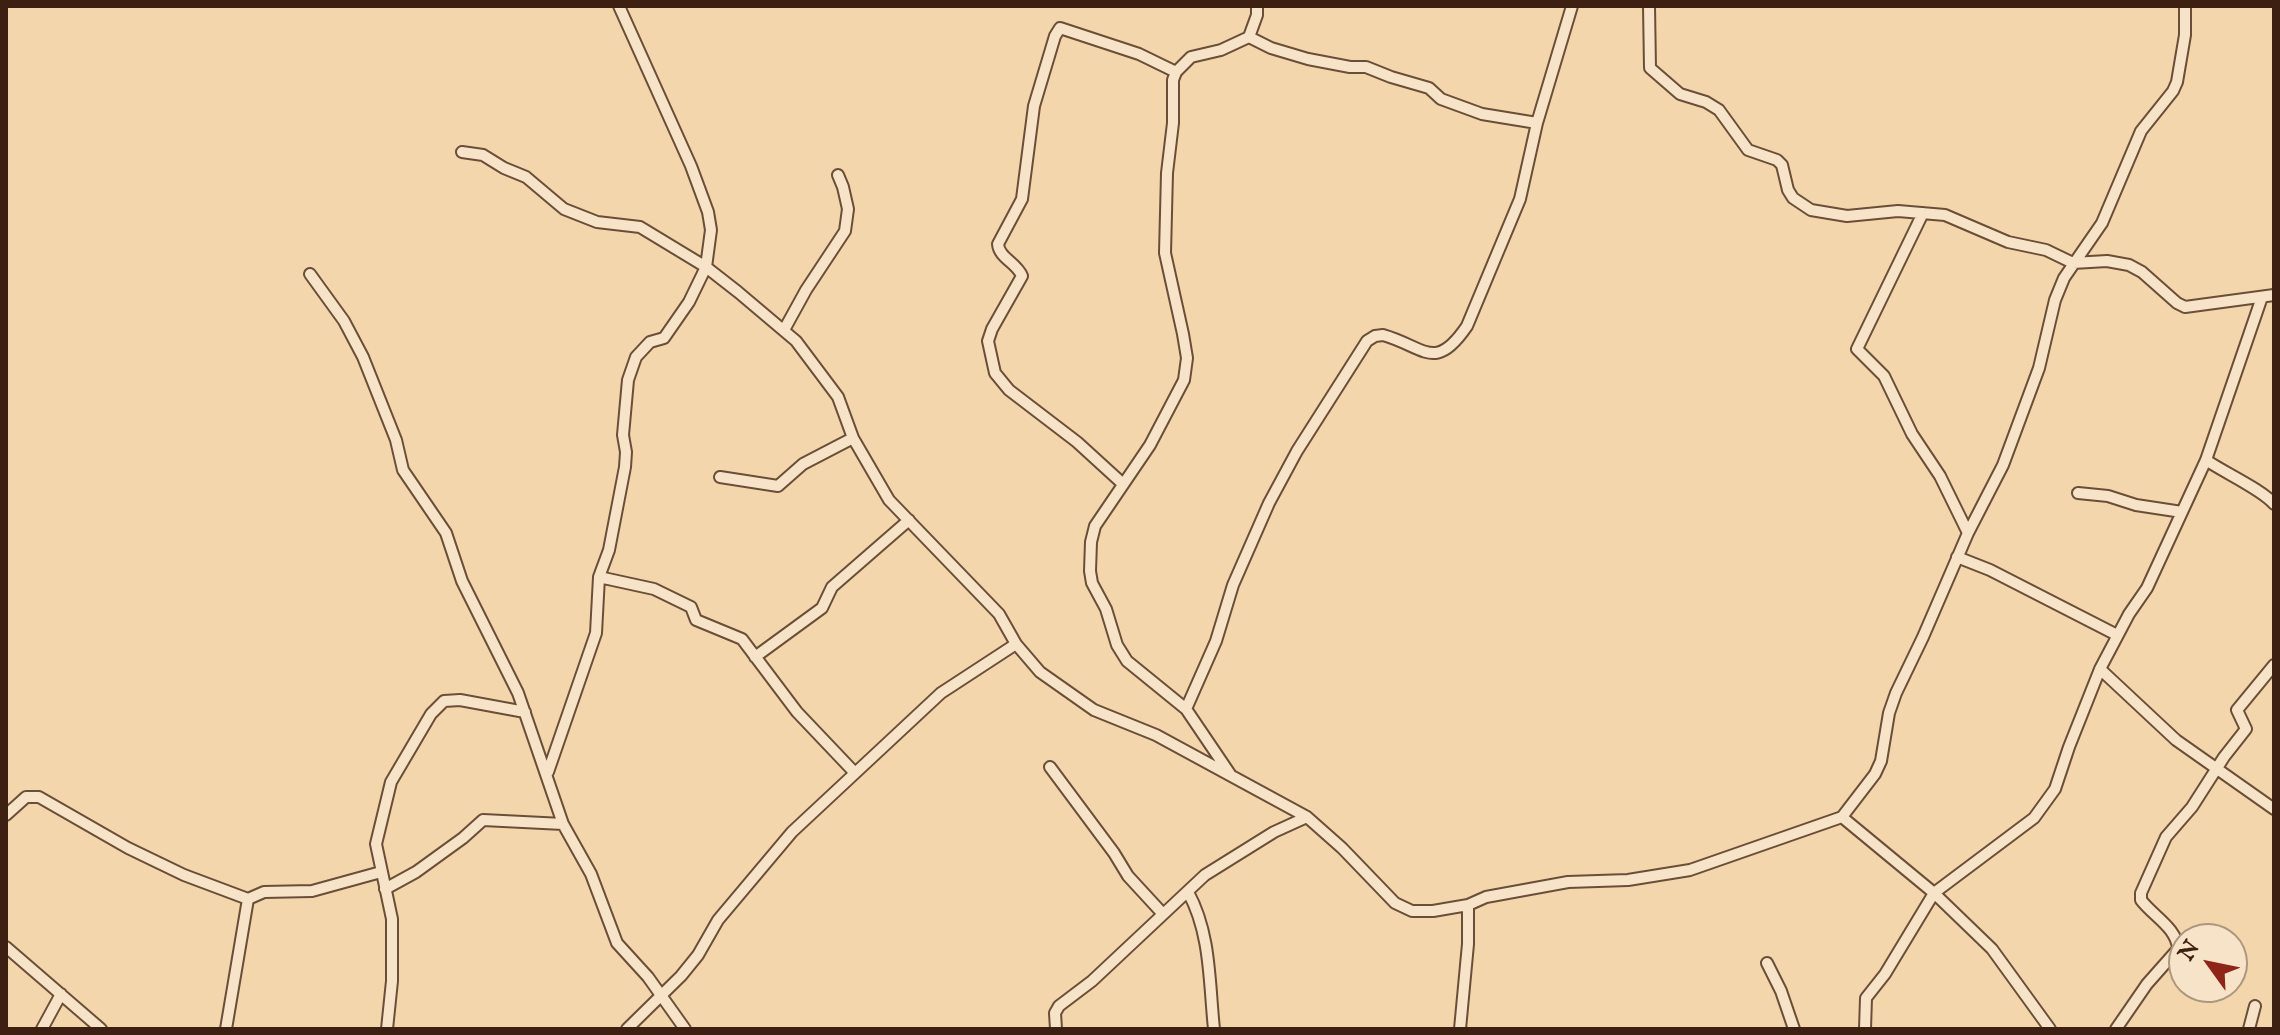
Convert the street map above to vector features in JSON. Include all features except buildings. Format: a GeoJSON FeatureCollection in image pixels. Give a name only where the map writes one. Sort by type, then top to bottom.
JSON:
{"type":"FeatureCollection","features":[{"type":"Feature","properties":{"kind":"street"},"geometry":{"type":"LineString","coordinates":[[547,774],[596,633],[599,577],[609,550],[625,467],[623,435],[628,380],[636,357],[650,342],[664,338],[689,302],[706,267],[711,230],[708,212],[691,166],[619,6]]}},
{"type":"Feature","properties":{"kind":"street"},"geometry":{"type":"LineString","coordinates":[[1249,37],[1257,6]]}},
{"type":"Feature","properties":{"kind":"street"},"geometry":{"type":"LineString","coordinates":[[1186,709],[1216,641],[1233,585],[1269,503],[1297,451],[1367,341],[1383,335],[1433,354],[1445,352],[1467,326],[1516,209],[1537,123],[1572,6]]}},
{"type":"Feature","properties":{"kind":"street"},"geometry":{"type":"LineString","coordinates":[[1649,6],[1650,68],[1680,94],[1706,102],[1719,110],[1748,150],[1777,160],[1782,165],[1788,190],[1800,204],[1811,210],[1837,216],[1898,211],[1959,220],[2008,242],[2046,250],[2073,263],[2107,261],[2129,265],[2185,307],[2268,296],[2206,460],[2147,588],[2100,669],[2047,804],[2034,818],[1934,893],[1885,974],[1866,998],[1865,1029]]}},
{"type":"Feature","properties":{"kind":"street"},"geometry":{"type":"LineString","coordinates":[[462,152],[483,155],[526,177],[564,209],[597,222],[640,227],[706,267],[796,341],[838,397],[853,438],[889,500],[943,560],[999,614],[1016,644],[1040,672],[1094,710],[1137,725],[1307,817],[1395,903],[1412,911],[1433,911],[1468,905],[1486,897],[1568,882],[1649,878],[1690,870],[1842,817],[1875,774],[1881,761],[1889,713],[1896,693],[2018,428],[2039,368],[2055,300],[2073,263],[2102,223],[2141,131],[2177,82],[2185,35],[2185,6]]}},
{"type":"Feature","properties":{"kind":"street"},"geometry":{"type":"LineString","coordinates":[[1123,484],[1077,442],[1009,390],[995,373],[988,341],[1022,276],[1001,253],[998,244],[1022,199],[1034,106],[1060,28],[1139,54],[1176,72]]}},
{"type":"Feature","properties":{"kind":"street"},"geometry":{"type":"LineString","coordinates":[[1231,775],[1186,709],[1127,661],[1117,645],[1090,571],[1095,526],[1150,445],[1184,380],[1187,358],[1165,253],[1167,173],[1176,72],[1191,57],[1221,50],[1249,37],[1284,53],[1332,64],[1366,67],[1429,88],[1441,99],[1482,114],[1537,123]]}},
{"type":"Feature","properties":{"kind":"street"},"geometry":{"type":"LineString","coordinates":[[784,330],[845,231],[848,209],[838,175]]}},
{"type":"Feature","properties":{"kind":"street"},"geometry":{"type":"LineString","coordinates":[[1923,213],[1857,349],[1884,376],[1912,434],[1940,476],[1968,533]]}},
{"type":"Feature","properties":{"kind":"street"},"geometry":{"type":"LineString","coordinates":[[310,274],[338,312],[363,357],[396,440],[403,470],[446,533],[462,581],[499,652],[525,712],[563,824],[591,874],[617,943],[648,977],[685,1029]]}},
{"type":"Feature","properties":{"kind":"street"},"geometry":{"type":"LineString","coordinates":[[720,477],[778,486],[803,464],[853,438]]}},
{"type":"Feature","properties":{"kind":"street"},"geometry":{"type":"LineString","coordinates":[[2206,460],[2231,478],[2257,490],[2274,504]]}},
{"type":"Feature","properties":{"kind":"street"},"geometry":{"type":"LineString","coordinates":[[2078,493],[2108,496],[2136,505],[2182,512]]}},
{"type":"Feature","properties":{"kind":"street"},"geometry":{"type":"LineString","coordinates":[[755,657],[822,608],[832,587],[909,520]]}},
{"type":"Feature","properties":{"kind":"street"},"geometry":{"type":"LineString","coordinates":[[1957,557],[1990,570],[2117,635]]}},
{"type":"Feature","properties":{"kind":"street"},"geometry":{"type":"LineString","coordinates":[[599,577],[666,594],[691,607],[696,620],[737,636],[797,712],[855,773]]}},
{"type":"Feature","properties":{"kind":"street"},"geometry":{"type":"LineString","coordinates":[[627,1029],[681,976],[698,955],[718,920],[792,832],[941,693],[1016,644]]}},
{"type":"Feature","properties":{"kind":"street"},"geometry":{"type":"LineString","coordinates":[[2116,1029],[2147,984],[2178,949],[2178,941],[2145,905],[2141,893],[2161,845],[2192,807],[2246,729],[2237,710],[2274,665]]}},
{"type":"Feature","properties":{"kind":"street"},"geometry":{"type":"LineString","coordinates":[[2100,669],[2156,724],[2274,809]]}},
{"type":"Feature","properties":{"kind":"street"},"geometry":{"type":"LineString","coordinates":[[387,1029],[392,981],[392,919],[376,844],[391,782],[408,749],[439,705],[460,700],[525,712]]}},
{"type":"Feature","properties":{"kind":"street"},"geometry":{"type":"LineString","coordinates":[[1050,767],[1128,876],[1163,914]]}},
{"type":"Feature","properties":{"kind":"street"},"geometry":{"type":"LineString","coordinates":[[6,815],[26,797],[39,797],[128,848],[184,875],[248,899],[264,892],[312,891],[381,872]]}},
{"type":"Feature","properties":{"kind":"street"},"geometry":{"type":"LineString","coordinates":[[1056,1029],[1055,1013],[1059,1006],[1092,981],[1215,867],[1240,856],[1274,832],[1307,817]]}},
{"type":"Feature","properties":{"kind":"street"},"geometry":{"type":"LineString","coordinates":[[1842,817],[1934,893],[1992,949],[2050,1029]]}},
{"type":"Feature","properties":{"kind":"street"},"geometry":{"type":"LineString","coordinates":[[385,889],[416,872],[483,820],[563,824]]}},
{"type":"Feature","properties":{"kind":"street"},"geometry":{"type":"LineString","coordinates":[[1188,892],[1205,935],[1214,1029]]}},
{"type":"Feature","properties":{"kind":"street"},"geometry":{"type":"LineString","coordinates":[[226,1029],[248,899]]}},
{"type":"Feature","properties":{"kind":"street"},"geometry":{"type":"LineString","coordinates":[[1460,1029],[1468,944],[1468,905]]}},
{"type":"Feature","properties":{"kind":"street"},"geometry":{"type":"LineString","coordinates":[[6,947],[101,1029]]}},
{"type":"Feature","properties":{"kind":"street"},"geometry":{"type":"LineString","coordinates":[[1767,963],[1794,1029]]}},
{"type":"Feature","properties":{"kind":"street"},"geometry":{"type":"LineString","coordinates":[[42,1029],[61,994]]}},
{"type":"Feature","properties":{"kind":"street"},"geometry":{"type":"LineString","coordinates":[[2249,1029],[2255,1006]]}}]}
